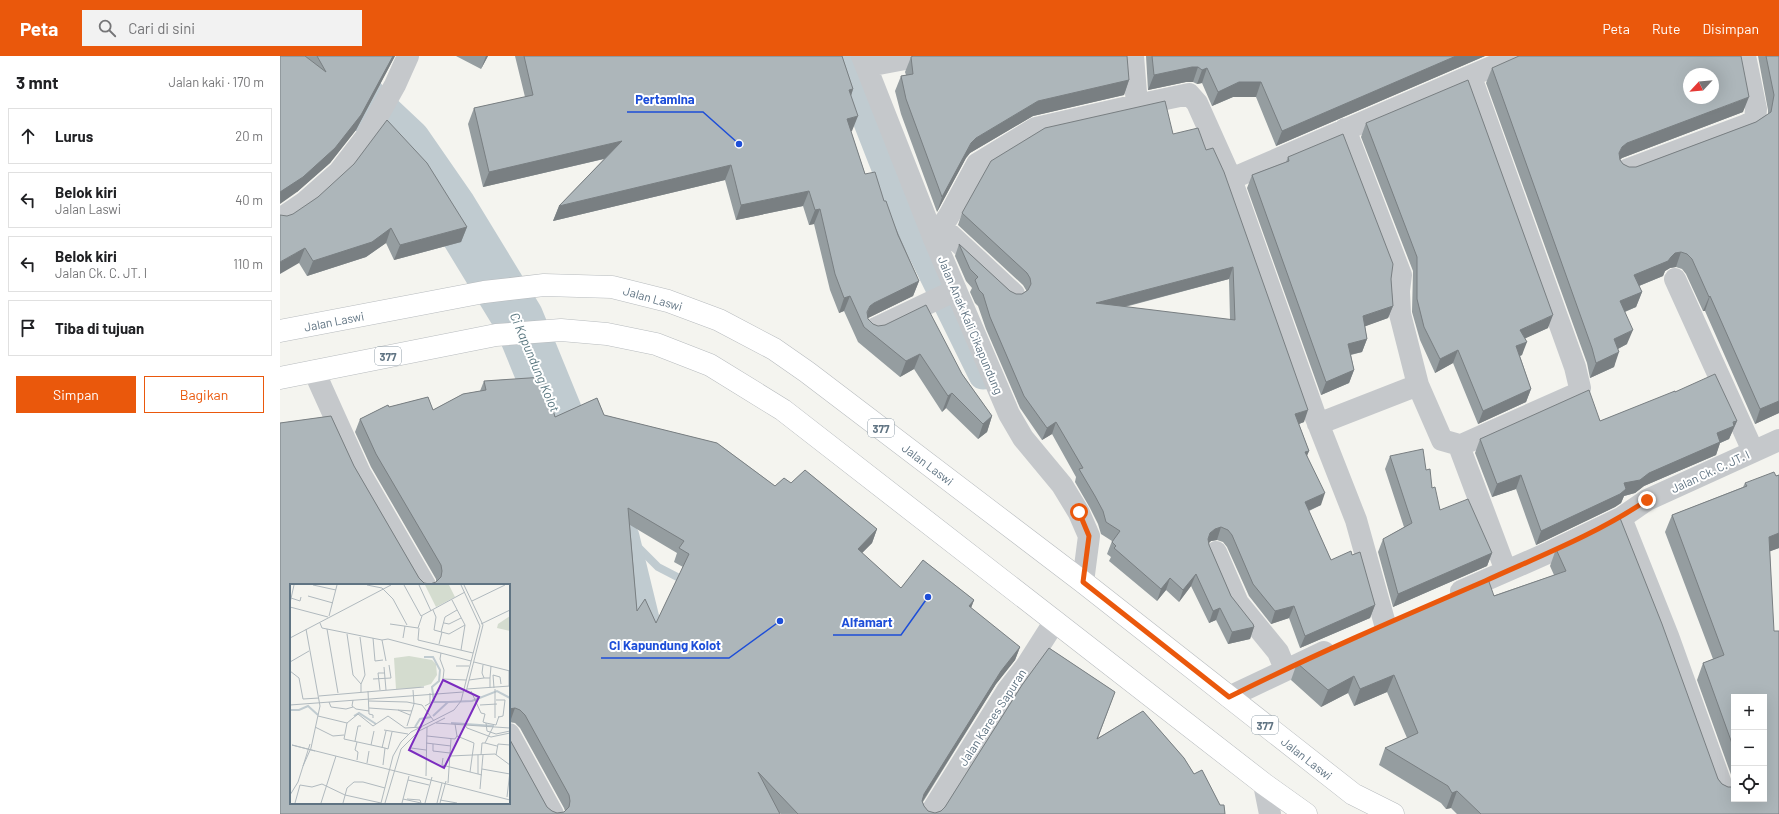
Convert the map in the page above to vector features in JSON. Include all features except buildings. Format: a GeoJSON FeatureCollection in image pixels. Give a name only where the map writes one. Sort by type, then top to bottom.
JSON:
{"type":"FeatureCollection","features":[{"type":"Feature","properties":{"kind":"main road","name":"Jalan Laswi"},"geometry":{"type":"LineString","coordinates":[[280,331],[484,292],[544,285],[612,287],[668,301],[719,320],[774,349],[1083,582],[1353,794],[1393,814]]}},
{"type":"Feature","properties":{"kind":"main road","name":"377"},"geometry":{"type":"LineString","coordinates":[[280,378],[496,335],[561,330],[607,334],[656,344],[710,365],[783,410],[1264,784],[1306,814]]}},
{"type":"Feature","properties":{"kind":"main road","name":"377"},"geometry":{"type":"LineString","coordinates":[[1353,794],[1378,814]]}},
{"type":"Feature","properties":{"kind":"street"},"geometry":{"type":"LineString","coordinates":[[280,219],[305,202],[339,172],[366,137],[395,86],[408,56]]}},
{"type":"Feature","properties":{"kind":"street"},"geometry":{"type":"LineString","coordinates":[[865,61],[905,59],[905,56]]}},
{"type":"Feature","properties":{"kind":"street"},"geometry":{"type":"LineString","coordinates":[[1133,56],[1137,105]]}},
{"type":"Feature","properties":{"kind":"street"},"geometry":{"type":"LineString","coordinates":[[1231,179],[1517,56]]}},
{"type":"Feature","properties":{"kind":"street"},"geometry":{"type":"LineString","coordinates":[[1626,170],[1746,126],[1755,120],[1756,109],[1745,56]]}},
{"type":"Feature","properties":{"kind":"street","name":"Jalan Anak Kali Cikapundung"},"geometry":{"type":"LineString","coordinates":[[865,61],[938,233],[952,292],[1009,414],[1023,438],[1062,485],[1079,512],[1089,536],[1083,582]]}},
{"type":"Feature","properties":{"kind":"street"},"geometry":{"type":"LineString","coordinates":[[1458,446],[1576,394],[1580,388],[1576,367],[1471,77]]}},
{"type":"Feature","properties":{"kind":"street"},"geometry":{"type":"LineString","coordinates":[[1014,294],[938,233],[972,170],[977,164],[1036,128],[1189,94],[1192,96],[1197,103],[1231,179],[1318,424],[1356,520],[1385,624]]}},
{"type":"Feature","properties":{"kind":"street"},"geometry":{"type":"LineString","coordinates":[[1345,129],[1401,275],[1399,291],[1400,314],[1418,385],[1442,440],[1458,446],[1506,571]]}},
{"type":"Feature","properties":{"kind":"street"},"geometry":{"type":"LineString","coordinates":[[1675,279],[1753,451]]}},
{"type":"Feature","properties":{"kind":"street"},"geometry":{"type":"LineString","coordinates":[[874,329],[952,292]]}},
{"type":"Feature","properties":{"kind":"street"},"geometry":{"type":"LineString","coordinates":[[314,371],[360,473],[424,584]]}},
{"type":"Feature","properties":{"kind":"street"},"geometry":{"type":"LineString","coordinates":[[1318,424],[1418,385]]}},
{"type":"Feature","properties":{"kind":"street","name":"Jalan Ck. C. JT. I"},"geometry":{"type":"LineString","coordinates":[[1442,599],[1621,518],[1647,500],[1779,440]]}},
{"type":"Feature","properties":{"kind":"street"},"geometry":{"type":"LineString","coordinates":[[1621,518],[1668,636],[1724,792]]}},
{"type":"Feature","properties":{"kind":"street"},"geometry":{"type":"LineString","coordinates":[[1216,552],[1238,603],[1278,652],[1285,669]]}},
{"type":"Feature","properties":{"kind":"street"},"geometry":{"type":"LineString","coordinates":[[1365,634],[1407,615]]}},
{"type":"Feature","properties":{"kind":"street","name":"Jalan Karees Sapuran"},"geometry":{"type":"LineString","coordinates":[[930,814],[1007,691],[1027,665],[1055,621]]}},
{"type":"Feature","properties":{"kind":"street"},"geometry":{"type":"LineString","coordinates":[[1229,697],[1285,669],[1344,643]]}},
{"type":"Feature","properties":{"kind":"street"},"geometry":{"type":"LineString","coordinates":[[510,736],[553,814]]}},
{"type":"Feature","properties":{"kind":"street"},"geometry":{"type":"LineString","coordinates":[[1264,784],[1270,814]]}},
{"type":"Feature","properties":{"kind":"waterway","name":"Ci Kapundung Kolot"},"geometry":{"type":"LineString","coordinates":[[319,56],[372,111],[406,143],[451,208],[518,318],[585,482]]}},
{"type":"Feature","properties":{"kind":"waterway"},"geometry":{"type":"LineString","coordinates":[[842,56],[905,217],[983,375]]}},
{"type":"Feature","properties":{"kind":"waterway","name":"Ci Kapundung Kolot"},"geometry":{"type":"LineString","coordinates":[[624,533],[658,567],[687,582]]}},
{"type":"Feature","properties":{"kind":"waterway"},"geometry":{"type":"LineString","coordinates":[[625,537],[645,619],[644,644]]}},
{"type":"Feature","properties":{"kind":"place","name":"Pertamina"},"geometry":{"type":"Point","coordinates":[739,144]}},
{"type":"Feature","properties":{"kind":"place","name":"Alfamart"},"geometry":{"type":"Point","coordinates":[928,597]}},
{"type":"Feature","properties":{"kind":"place","name":"Ci Kapundung Kolot"},"geometry":{"type":"Point","coordinates":[780,621]}},
{"type":"Feature","properties":{"kind":"route"},"geometry":{"type":"LineString","coordinates":[[1079,512],[1089,536],[1083,582],[1229,697],[1288,667],[1550,552],[1621,518],[1647,500]]}}]}
